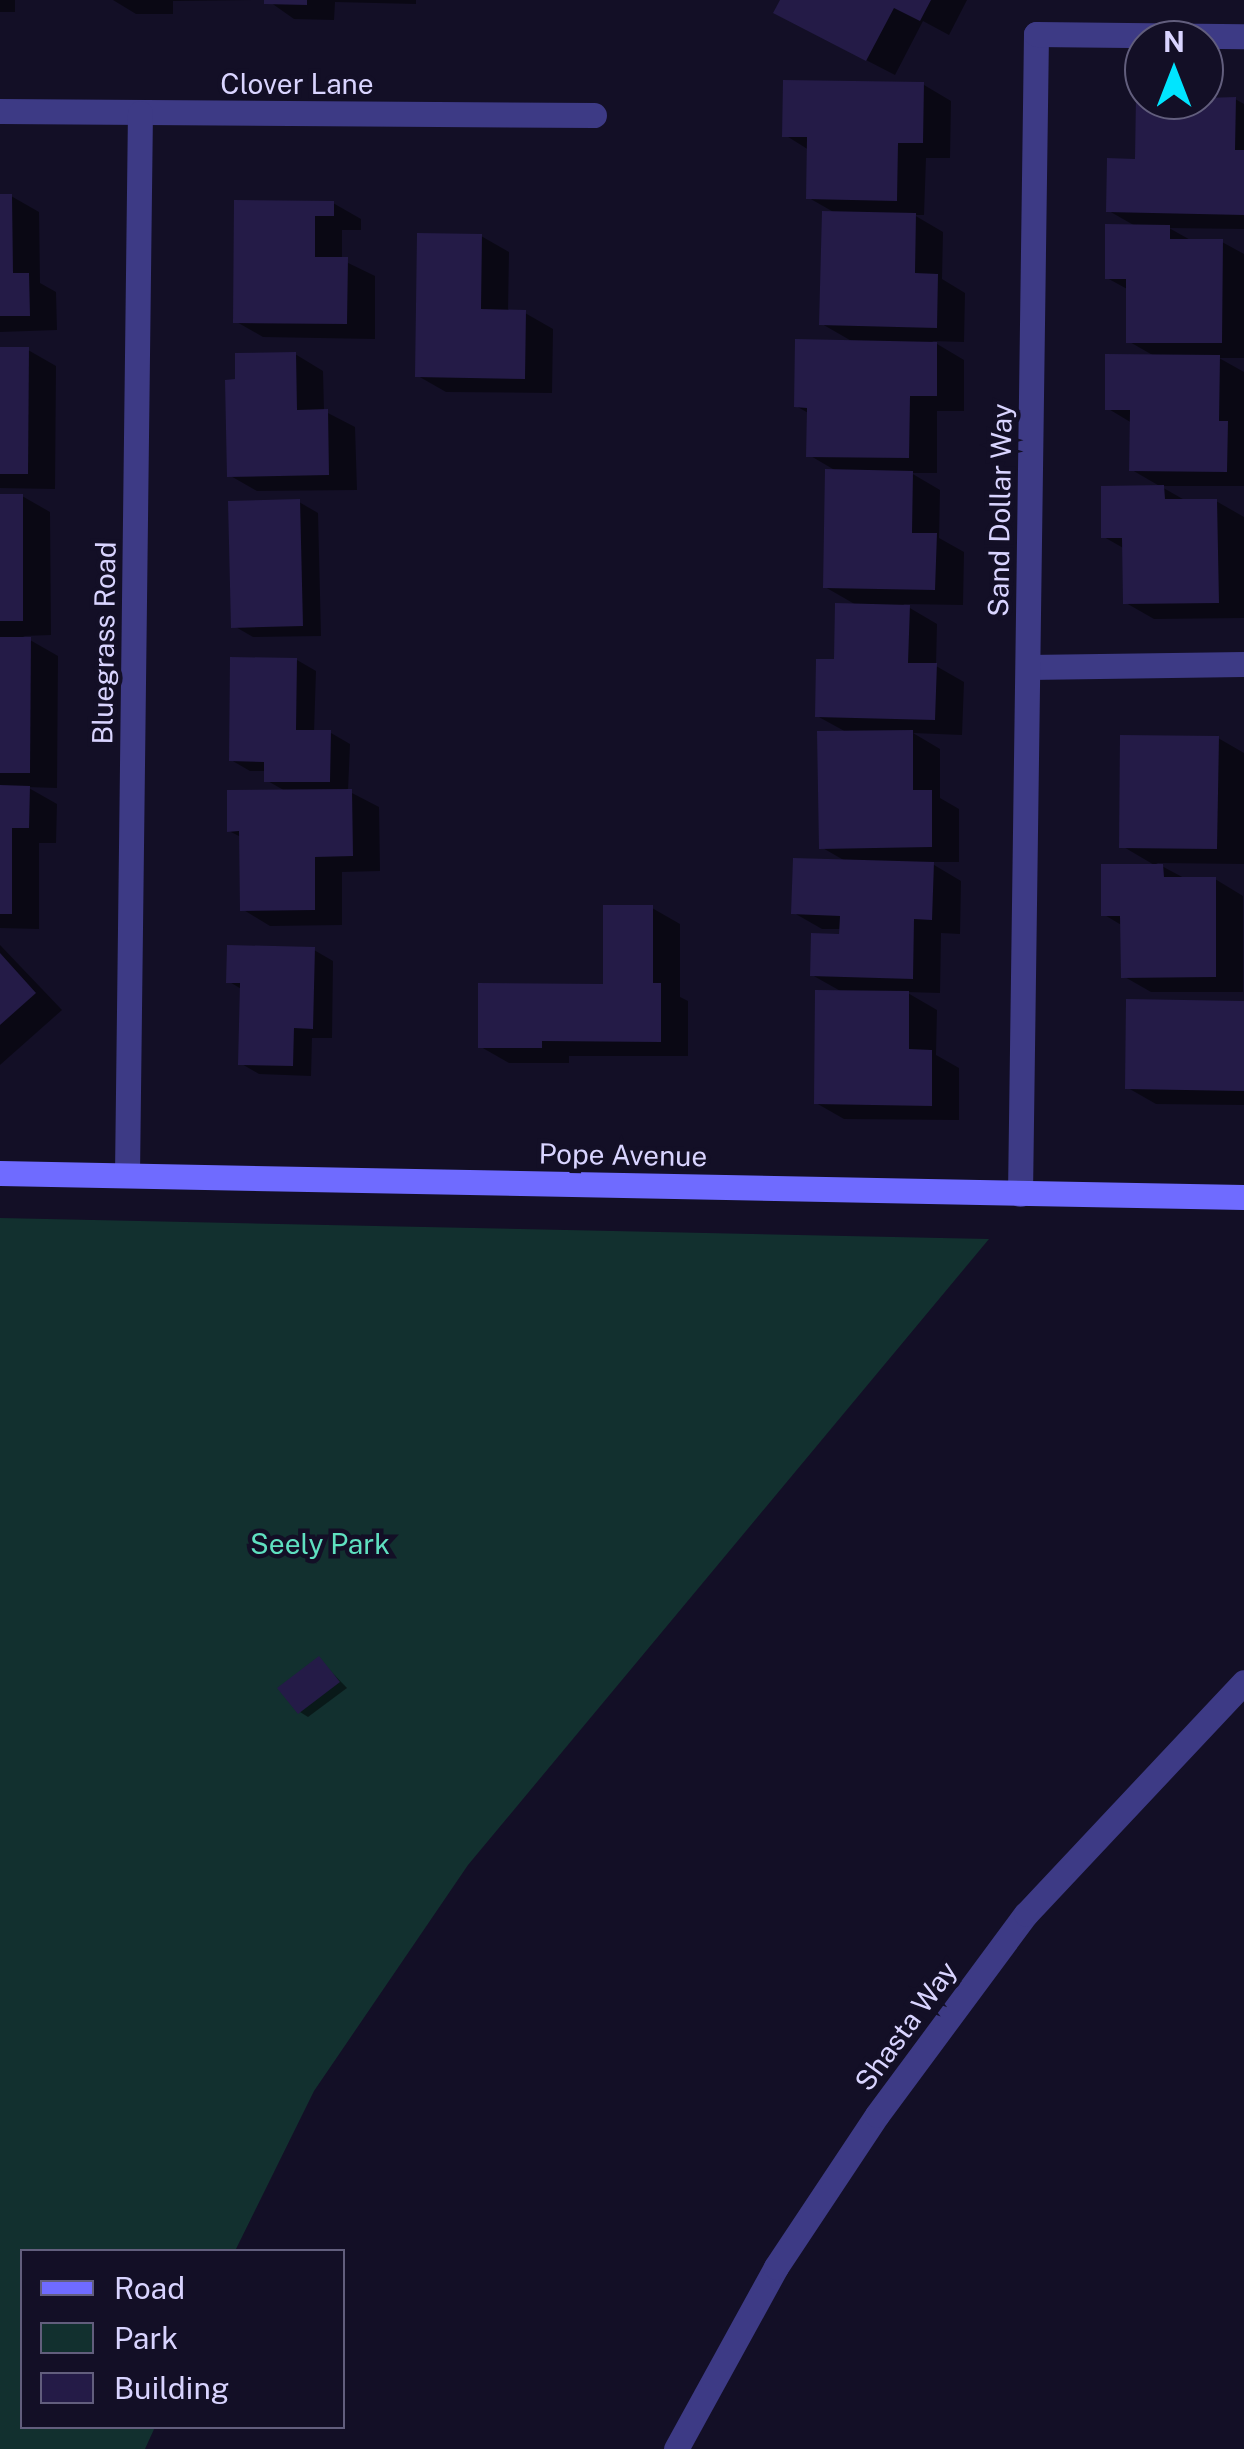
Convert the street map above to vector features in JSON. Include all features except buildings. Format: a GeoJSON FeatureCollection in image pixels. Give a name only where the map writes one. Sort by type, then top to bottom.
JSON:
{"type":"FeatureCollection","features":[{"type":"Feature","properties":{"kind":"street","name":"Sand Dollar Way"},"geometry":{"type":"LineString","coordinates":[[1020,1194],[1036,34],[1244,36]]}},
{"type":"Feature","properties":{"kind":"street","name":"Clover Lane"},"geometry":{"type":"LineString","coordinates":[[0,111],[594,115]]}},
{"type":"Feature","properties":{"kind":"street","name":"Bluegrass Road"},"geometry":{"type":"LineString","coordinates":[[127,1174],[140,113]]}},
{"type":"Feature","properties":{"kind":"street"},"geometry":{"type":"LineString","coordinates":[[1028,667],[1244,664]]}},
{"type":"Feature","properties":{"kind":"street","name":"Pope Avenue"},"geometry":{"type":"LineString","coordinates":[[0,1173],[1244,1197]]}},
{"type":"Feature","properties":{"kind":"street","name":"Shasta Way"},"geometry":{"type":"LineString","coordinates":[[676,2449],[776,2268],[877,2115],[1026,1914],[1244,1682]]}},
{"type":"Feature","properties":{"kind":"green space","name":"Seely Park"},"geometry":{"type":"Polygon","coordinates":[[[0,1218],[989,1239],[468,1865],[314,2091],[236,2249],[20,2249],[20,2429],[154,2429],[145,2449],[0,2449],[0,1218]]]}}]}
